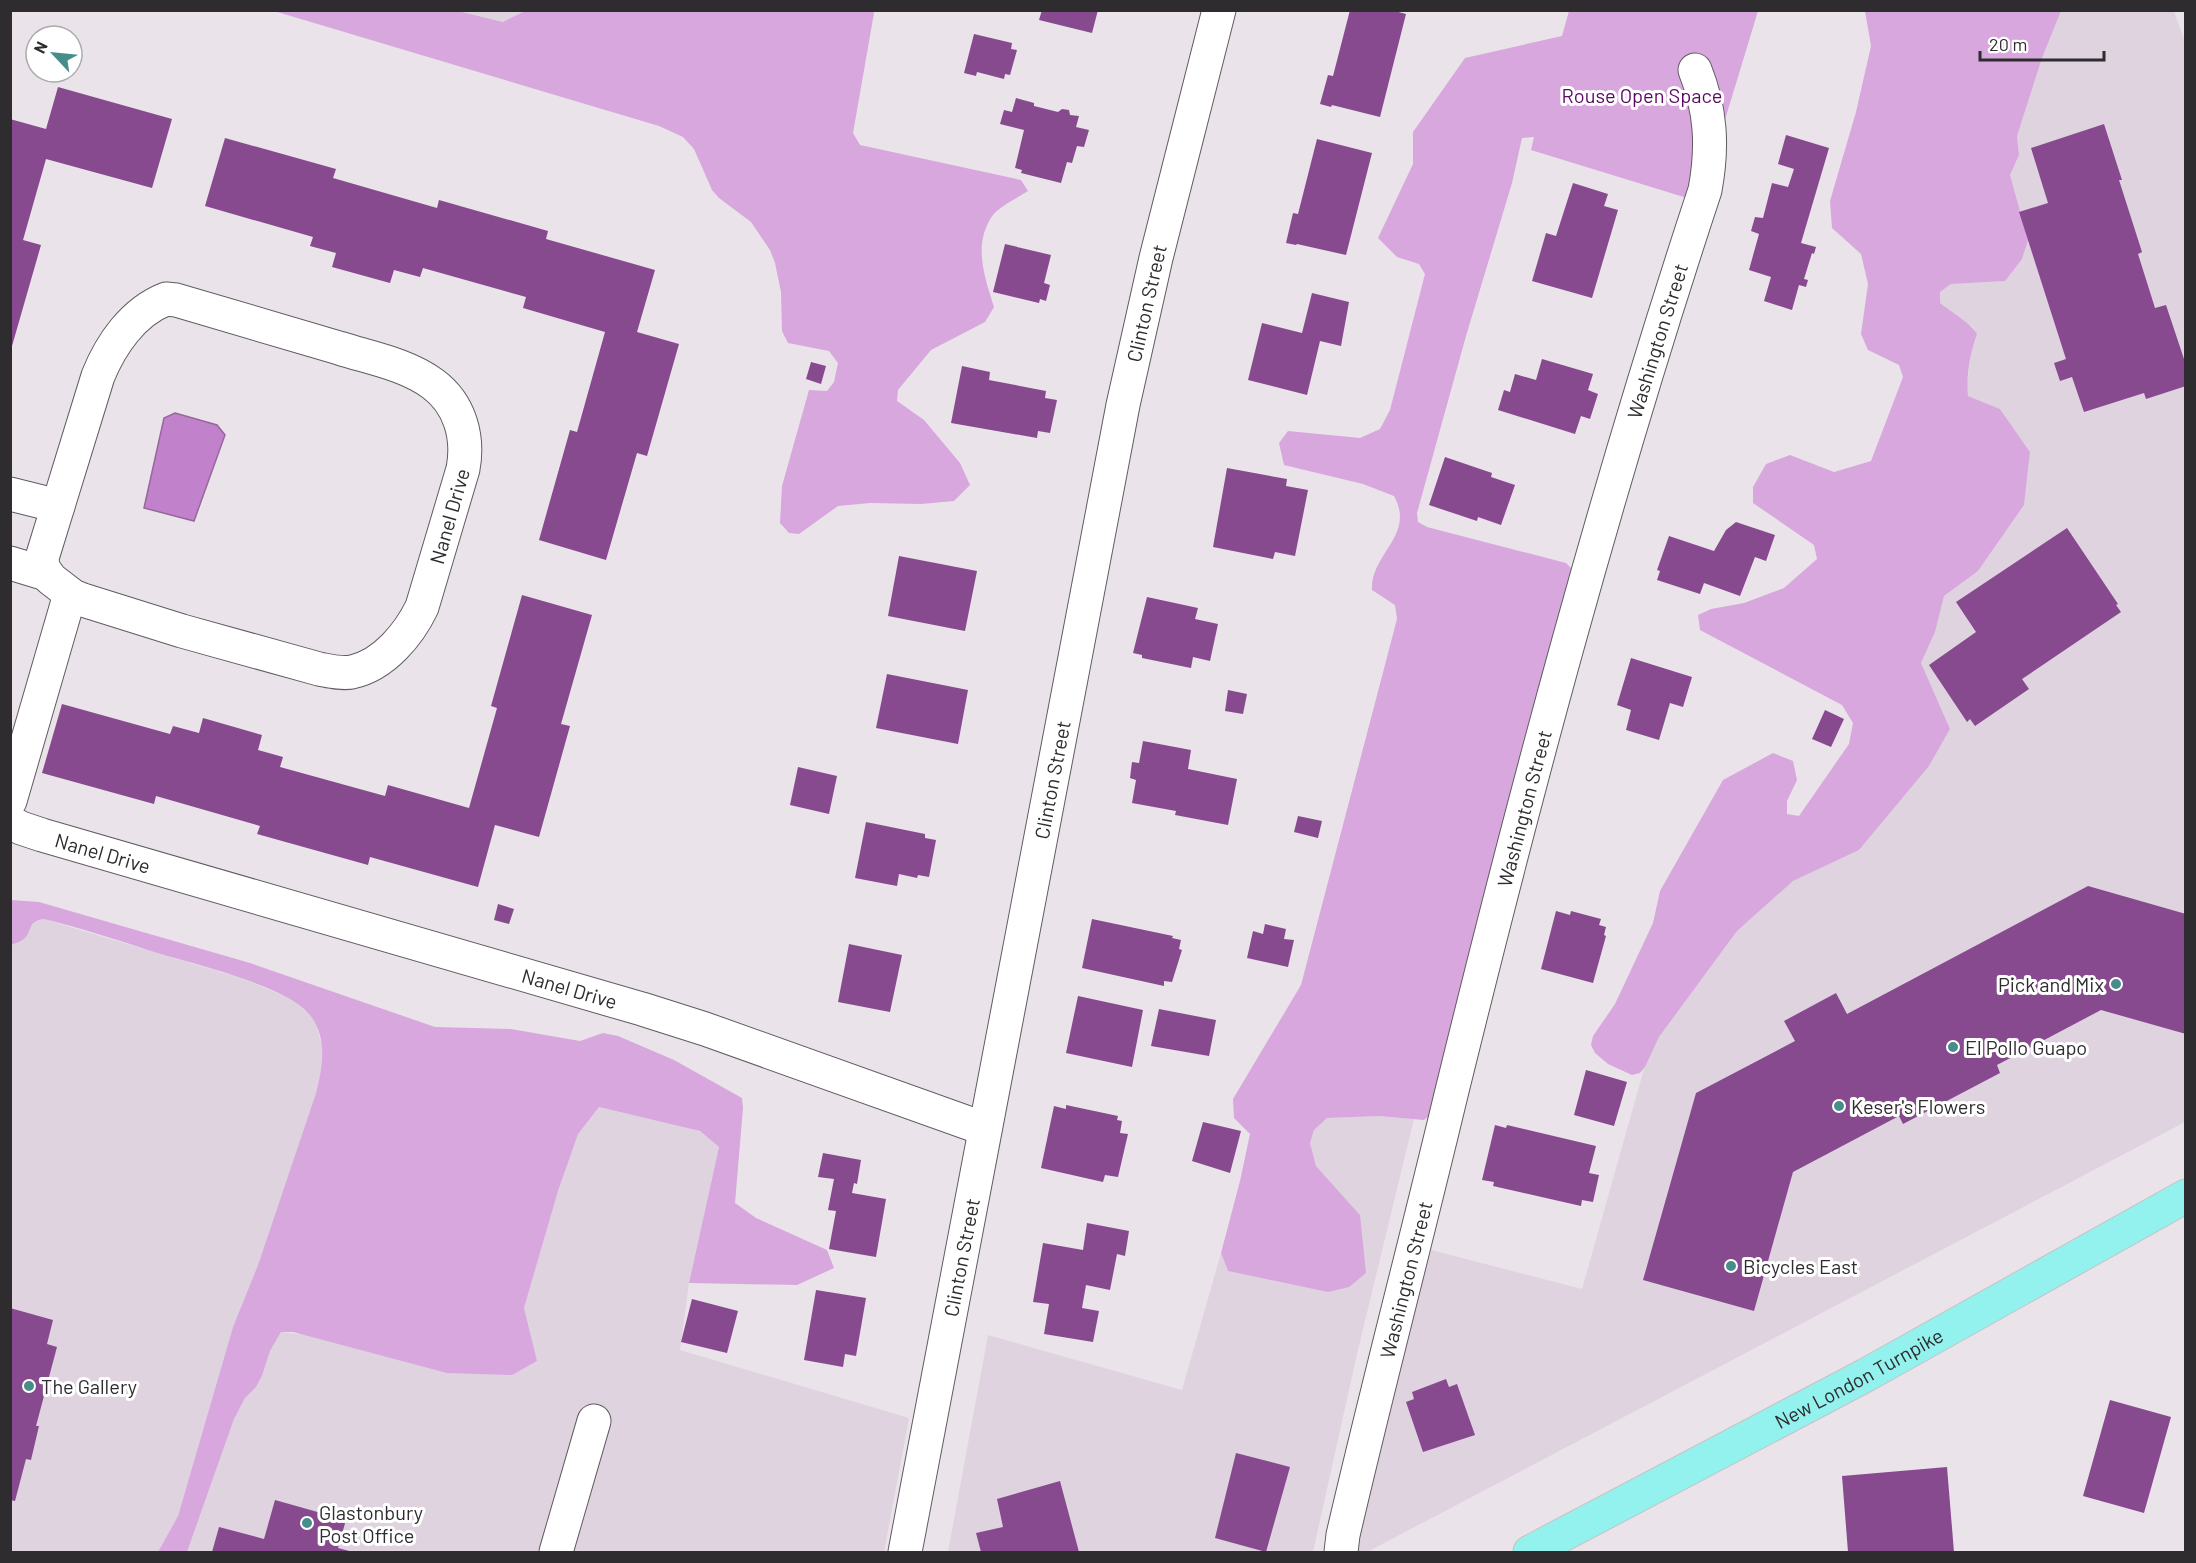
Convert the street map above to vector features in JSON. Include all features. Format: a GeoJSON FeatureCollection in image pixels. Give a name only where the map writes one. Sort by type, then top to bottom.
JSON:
{"type":"FeatureCollection","features":[{"type":"Feature","properties":{"kind":"main road","name":"New London Turnpike"},"geometry":{"type":"LineString","coordinates":[[1530,1552],[1866,1375],[2186,1196]]}},
{"type":"Feature","properties":{"kind":"street","name":"Clinton Street"},"geometry":{"type":"LineString","coordinates":[[905,1552],[1127,383],[1219,10]]}},
{"type":"Feature","properties":{"kind":"street","name":"Washington Street"},"geometry":{"type":"LineString","coordinates":[[1341,1552],[1343,1535],[1382,1371],[1538,754],[1634,411],[1705,190],[1710,164],[1711,138],[1704,92],[1695,70]]}},
{"type":"Feature","properties":{"kind":"street","name":"Nanel Drive"},"geometry":{"type":"LineString","coordinates":[[10,563],[58,584],[83,600],[131,616],[319,669],[351,672],[363,668],[395,646],[411,628],[422,607],[466,454],[464,433],[458,414],[448,398],[433,384],[392,364],[176,300],[166,299],[149,307],[118,338],[108,353],[98,376],[42,558],[41,564],[58,584]]}},
{"type":"Feature","properties":{"kind":"street"},"geometry":{"type":"LineString","coordinates":[[10,494],[58,506]]}},
{"type":"Feature","properties":{"kind":"street","name":"Nanel Drive"},"geometry":{"type":"LineString","coordinates":[[10,801],[58,584]]}},
{"type":"Feature","properties":{"kind":"street","name":"Nanel Drive"},"geometry":{"type":"LineString","coordinates":[[10,822],[42,835],[642,1009],[760,1048],[985,1129]]}},
{"type":"Feature","properties":{"kind":"street"},"geometry":{"type":"LineString","coordinates":[[556,1552],[594,1421]]}},
{"type":"Feature","properties":{"kind":"shaded area"},"geometry":{"type":"Polygon","coordinates":[[[458,11],[527,11],[503,22],[458,11]]]}},
{"type":"Feature","properties":{"kind":"shaded area"},"geometry":{"type":"Polygon","coordinates":[[[2061,11],[2174,11],[2186,45],[2185,1122],[1367,1552],[1352,1552],[1431,1250],[1582,1289],[1644,1069],[1659,1037],[1737,931],[1793,881],[1859,850],[1929,766],[1950,729],[1921,663],[1935,632],[1944,596],[1978,571],[2024,505],[2030,452],[2000,409],[1968,396],[1971,353],[1977,334],[1973,327],[1940,303],[1940,292],[1951,284],[2005,281],[2028,240],[2010,175],[2019,155],[2017,136],[2042,58],[2061,11]]]}},
{"type":"Feature","properties":{"kind":"shaded area"},"geometry":{"type":"Polygon","coordinates":[[[175,413],[217,425],[225,435],[194,521],[144,508],[164,418],[175,413]]]}},
{"type":"Feature","properties":{"kind":"shaded area"},"geometry":{"type":"Polygon","coordinates":[[[44,919],[244,979],[291,999],[308,1012],[316,1024],[323,1049],[323,1064],[316,1093],[258,1265],[233,1327],[178,1516],[158,1552],[11,1552],[10,945],[22,941],[31,924],[44,919]]]}},
{"type":"Feature","properties":{"kind":"shaded area"},"geometry":{"type":"Polygon","coordinates":[[[599,1107],[700,1131],[719,1147],[689,1283],[680,1350],[909,1418],[884,1552],[187,1552],[234,1419],[245,1398],[262,1377],[270,1351],[281,1332],[537,1362],[524,1308],[558,1191],[578,1134],[599,1107]]]}},
{"type":"Feature","properties":{"kind":"shaded area"},"geometry":{"type":"Polygon","coordinates":[[[1379,1116],[1414,1119],[1357,1354],[1313,1552],[948,1552],[988,1335],[1182,1390],[1221,1253],[1228,1271],[1360,1215],[1316,1166],[1310,1143],[1314,1130],[1327,1118],[1379,1116]]]}},
{"type":"Feature","properties":{"kind":"green space"},"geometry":{"type":"Polygon","coordinates":[[[527,10],[873,11],[853,133],[860,145],[1021,180],[1028,191],[1004,205],[993,215],[983,238],[982,261],[994,307],[985,322],[931,350],[898,390],[897,401],[924,420],[960,463],[970,485],[954,501],[838,506],[799,534],[789,533],[780,523],[782,486],[809,390],[827,391],[834,382],[838,363],[829,351],[788,343],[782,331],[781,292],[770,250],[751,222],[712,190],[694,149],[683,137],[659,126],[274,11],[458,11],[503,22],[527,10]]]}},
{"type":"Feature","properties":{"kind":"green space","name":"Rouse Open Space"},"geometry":{"type":"Polygon","coordinates":[[[1569,11],[1758,11],[1700,202],[1531,150],[1534,137],[1522,138],[1512,183],[1466,336],[1417,513],[1418,522],[1427,527],[1566,563],[1573,570],[1430,1115],[1424,1120],[1379,1116],[1327,1118],[1314,1130],[1310,1143],[1316,1166],[1360,1215],[1366,1273],[1349,1287],[1328,1292],[1228,1271],[1221,1253],[1250,1134],[1234,1118],[1233,1099],[1301,985],[1397,619],[1395,605],[1372,590],[1373,577],[1400,522],[1394,496],[1363,484],[1284,465],[1279,443],[1288,431],[1360,438],[1380,429],[1390,410],[1425,274],[1419,264],[1397,257],[1378,238],[1413,164],[1413,132],[1465,58],[1562,36],[1569,11]]]}},
{"type":"Feature","properties":{"kind":"green space"},"geometry":{"type":"Polygon","coordinates":[[[1865,11],[2061,11],[2042,58],[2017,136],[2019,155],[2010,175],[2028,240],[2022,259],[2005,281],[1951,284],[1940,292],[1940,303],[1966,322],[1977,334],[1969,365],[1968,396],[2000,409],[2030,452],[2024,505],[1978,571],[1944,596],[1935,632],[1921,663],[1950,729],[1929,766],[1859,850],[1793,881],[1737,931],[1659,1037],[1645,1067],[1640,1073],[1632,1075],[1608,1064],[1595,1053],[1591,1045],[1593,1036],[1615,1004],[1653,923],[1660,891],[1723,780],[1773,753],[1793,761],[1797,780],[1787,801],[1787,814],[1799,816],[1849,744],[1853,723],[1842,705],[1700,630],[1698,615],[1711,609],[1744,603],[1784,588],[1817,559],[1814,545],[1753,503],[1753,487],[1766,464],[1790,455],[1834,472],[1871,461],[1903,377],[1899,365],[1868,350],[1861,334],[1868,284],[1861,254],[1832,228],[1830,201],[1856,112],[1871,46],[1865,11]]]}},
{"type":"Feature","properties":{"kind":"green space"},"geometry":{"type":"Polygon","coordinates":[[[11,900],[39,902],[250,963],[435,1027],[511,1029],[580,1041],[603,1033],[618,1036],[674,1060],[742,1098],[735,1203],[756,1218],[827,1250],[834,1268],[797,1285],[689,1283],[719,1147],[700,1131],[599,1107],[578,1134],[558,1191],[524,1308],[537,1361],[512,1375],[447,1373],[293,1332],[281,1332],[270,1351],[262,1376],[256,1387],[245,1398],[234,1419],[187,1552],[158,1552],[178,1516],[233,1327],[258,1265],[316,1093],[322,1062],[319,1032],[309,1014],[281,994],[214,969],[86,930],[44,919],[38,920],[32,924],[24,939],[11,945],[11,900]]]}},
{"type":"Feature","properties":{"kind":"building"},"geometry":{"type":"Polygon","coordinates":[[[1042,10],[1098,10],[1092,33],[1039,20],[1042,10]]]}},
{"type":"Feature","properties":{"kind":"building"},"geometry":{"type":"Polygon","coordinates":[[[1350,10],[1391,10],[1406,14],[1380,117],[1320,104],[1328,75],[1333,76],[1350,10]]]}},
{"type":"Feature","properties":{"kind":"building"},"geometry":{"type":"Polygon","coordinates":[[[974,34],[1012,43],[1011,49],[1017,50],[1010,75],[1005,74],[1004,79],[977,72],[976,76],[964,73],[974,34]]]}},
{"type":"Feature","properties":{"kind":"building"},"geometry":{"type":"Polygon","coordinates":[[[58,87],[172,119],[152,188],[46,159],[23,240],[41,245],[10,353],[10,119],[46,129],[58,87]]]}},
{"type":"Feature","properties":{"kind":"building"},"geometry":{"type":"Polygon","coordinates":[[[1016,98],[1034,103],[1034,106],[1058,112],[1062,109],[1069,110],[1070,115],[1079,116],[1076,127],[1089,130],[1084,147],[1077,146],[1072,163],[1067,162],[1061,183],[1021,173],[1022,170],[1015,168],[1024,130],[1000,124],[1004,110],[1012,112],[1016,98]]]}},
{"type":"Feature","properties":{"kind":"building"},"geometry":{"type":"Polygon","coordinates":[[[2104,124],[2142,252],[2138,254],[2155,308],[2166,305],[2186,365],[2186,386],[2146,399],[2144,393],[2084,412],[2072,377],[2060,381],[2054,363],[2066,359],[2019,212],[2048,203],[2031,148],[2104,124]]]}},
{"type":"Feature","properties":{"kind":"building"},"geometry":{"type":"Polygon","coordinates":[[[1786,135],[1829,148],[1801,243],[1816,247],[1804,279],[1808,280],[1806,287],[1799,285],[1792,310],[1764,301],[1771,277],[1749,270],[1759,234],[1751,231],[1755,217],[1763,218],[1772,183],[1788,187],[1794,169],[1778,164],[1786,135]]]}},
{"type":"Feature","properties":{"kind":"building"},"geometry":{"type":"Polygon","coordinates":[[[225,138],[336,169],[333,178],[437,208],[439,200],[548,231],[546,239],[655,270],[637,332],[679,344],[647,456],[637,453],[606,560],[539,540],[570,430],[577,432],[605,332],[523,308],[526,297],[423,268],[420,277],[394,270],[390,283],[332,267],[336,253],[310,246],[313,237],[205,206],[225,138]]]}},
{"type":"Feature","properties":{"kind":"building"},"geometry":{"type":"Polygon","coordinates":[[[1317,139],[1372,153],[1346,255],[1286,243],[1293,213],[1298,214],[1317,139]]]}},
{"type":"Feature","properties":{"kind":"building"},"geometry":{"type":"Polygon","coordinates":[[[1573,183],[1608,194],[1604,206],[1618,210],[1592,298],[1532,281],[1546,233],[1556,236],[1573,183]]]}},
{"type":"Feature","properties":{"kind":"building"},"geometry":{"type":"Polygon","coordinates":[[[1005,244],[1051,255],[1044,283],[1050,285],[1046,301],[1040,299],[1039,303],[993,292],[1005,244]]]}},
{"type":"Feature","properties":{"kind":"building"},"geometry":{"type":"Polygon","coordinates":[[[1312,293],[1349,302],[1341,346],[1320,341],[1307,395],[1248,380],[1262,323],[1302,333],[1312,293]]]}},
{"type":"Feature","properties":{"kind":"building"},"geometry":{"type":"Polygon","coordinates":[[[1542,359],[1593,374],[1588,390],[1598,394],[1590,419],[1581,416],[1575,434],[1498,410],[1504,390],[1510,392],[1515,374],[1536,380],[1542,359]]]}},
{"type":"Feature","properties":{"kind":"building"},"geometry":{"type":"Polygon","coordinates":[[[811,362],[826,366],[821,384],[806,379],[811,362]]]}},
{"type":"Feature","properties":{"kind":"building"},"geometry":{"type":"Polygon","coordinates":[[[962,366],[990,372],[989,380],[1046,391],[1045,398],[1057,400],[1050,433],[1038,431],[1037,438],[951,423],[962,366]]]}},
{"type":"Feature","properties":{"kind":"building"},"geometry":{"type":"Polygon","coordinates":[[[1445,457],[1492,473],[1491,477],[1515,485],[1501,525],[1478,517],[1477,521],[1429,505],[1445,457]]]}},
{"type":"Feature","properties":{"kind":"building"},"geometry":{"type":"Polygon","coordinates":[[[1227,468],[1287,479],[1286,486],[1308,490],[1295,556],[1275,552],[1273,559],[1213,547],[1227,468]]]}},
{"type":"Feature","properties":{"kind":"building"},"geometry":{"type":"Polygon","coordinates":[[[1736,522],[1775,535],[1766,561],[1755,557],[1740,596],[1704,583],[1700,594],[1657,580],[1660,571],[1657,570],[1669,536],[1714,551],[1726,530],[1736,522]]]}},
{"type":"Feature","properties":{"kind":"building"},"geometry":{"type":"Polygon","coordinates":[[[2067,528],[2118,604],[2116,605],[2121,612],[2022,679],[2029,689],[1975,726],[1970,719],[1967,722],[1929,665],[1976,632],[1956,602],[2067,528]]]}},
{"type":"Feature","properties":{"kind":"building"},"geometry":{"type":"Polygon","coordinates":[[[899,556],[977,571],[965,631],[888,616],[899,556]]]}},
{"type":"Feature","properties":{"kind":"building"},"geometry":{"type":"Polygon","coordinates":[[[522,595],[592,615],[561,724],[570,726],[539,837],[495,825],[478,887],[370,857],[368,865],[257,834],[260,826],[156,796],[154,804],[42,773],[62,704],[170,734],[173,726],[199,733],[203,718],[262,735],[258,750],[283,757],[280,767],[385,796],[388,785],[469,808],[497,708],[491,706],[522,595]]]}},
{"type":"Feature","properties":{"kind":"building"},"geometry":{"type":"Polygon","coordinates":[[[1147,597],[1198,608],[1195,619],[1218,624],[1210,661],[1193,657],[1191,668],[1142,658],[1142,655],[1133,653],[1147,597]]]}},
{"type":"Feature","properties":{"kind":"building"},"geometry":{"type":"Polygon","coordinates":[[[1631,658],[1692,677],[1683,707],[1670,703],[1659,740],[1626,730],[1631,710],[1617,705],[1631,658]]]}},
{"type":"Feature","properties":{"kind":"building"},"geometry":{"type":"Polygon","coordinates":[[[887,674],[968,690],[958,744],[876,728],[887,674]]]}},
{"type":"Feature","properties":{"kind":"building"},"geometry":{"type":"Polygon","coordinates":[[[1228,690],[1247,694],[1243,714],[1225,711],[1228,690]]]}},
{"type":"Feature","properties":{"kind":"building"},"geometry":{"type":"Polygon","coordinates":[[[1825,710],[1844,719],[1831,747],[1812,739],[1825,710]]]}},
{"type":"Feature","properties":{"kind":"building"},"geometry":{"type":"Polygon","coordinates":[[[1143,741],[1191,750],[1188,769],[1237,779],[1228,825],[1175,815],[1176,811],[1132,803],[1136,780],[1130,778],[1132,762],[1139,763],[1143,741]]]}},
{"type":"Feature","properties":{"kind":"building"},"geometry":{"type":"Polygon","coordinates":[[[798,767],[837,776],[829,814],[790,805],[798,767]]]}},
{"type":"Feature","properties":{"kind":"building"},"geometry":{"type":"Polygon","coordinates":[[[1298,816],[1322,821],[1318,838],[1294,832],[1298,816]]]}},
{"type":"Feature","properties":{"kind":"building"},"geometry":{"type":"Polygon","coordinates":[[[866,822],[925,834],[925,838],[936,840],[929,877],[918,875],[917,878],[899,874],[897,886],[855,878],[866,822]]]}},
{"type":"Feature","properties":{"kind":"building"},"geometry":{"type":"Polygon","coordinates":[[[2088,886],[2186,914],[2186,1034],[2101,1010],[1997,1065],[2000,1073],[1903,1124],[1899,1116],[1793,1172],[1754,1311],[1643,1280],[1696,1093],[1795,1041],[1784,1021],[1836,993],[1847,1014],[2088,886]]]}},
{"type":"Feature","properties":{"kind":"building"},"geometry":{"type":"Polygon","coordinates":[[[498,904],[514,909],[509,924],[494,920],[498,904]]]}},
{"type":"Feature","properties":{"kind":"building"},"geometry":{"type":"Polygon","coordinates":[[[1556,911],[1570,915],[1571,911],[1601,919],[1599,925],[1606,927],[1604,935],[1606,936],[1593,983],[1541,969],[1556,911]]]}},
{"type":"Feature","properties":{"kind":"building"},"geometry":{"type":"Polygon","coordinates":[[[1092,919],[1173,936],[1172,938],[1181,940],[1179,949],[1182,950],[1172,982],[1164,981],[1164,986],[1082,968],[1092,919]]]}},
{"type":"Feature","properties":{"kind":"building"},"geometry":{"type":"Polygon","coordinates":[[[1265,924],[1286,929],[1284,939],[1294,940],[1288,967],[1247,958],[1253,931],[1263,934],[1265,924]]]}},
{"type":"Feature","properties":{"kind":"building"},"geometry":{"type":"Polygon","coordinates":[[[849,944],[902,955],[890,1012],[838,1002],[849,944]]]}},
{"type":"Feature","properties":{"kind":"building"},"geometry":{"type":"Polygon","coordinates":[[[1078,996],[1143,1010],[1132,1067],[1066,1053],[1078,996]]]}},
{"type":"Feature","properties":{"kind":"building"},"geometry":{"type":"Polygon","coordinates":[[[1159,1009],[1216,1020],[1209,1056],[1151,1046],[1159,1009]]]}},
{"type":"Feature","properties":{"kind":"building"},"geometry":{"type":"Polygon","coordinates":[[[1586,1070],[1627,1082],[1614,1126],[1574,1115],[1586,1070]]]}},
{"type":"Feature","properties":{"kind":"building"},"geometry":{"type":"Polygon","coordinates":[[[1066,1105],[1118,1116],[1117,1120],[1122,1121],[1120,1133],[1128,1134],[1118,1177],[1105,1175],[1103,1182],[1041,1168],[1054,1106],[1066,1109],[1066,1105]]]}},
{"type":"Feature","properties":{"kind":"building"},"geometry":{"type":"Polygon","coordinates":[[[1203,1122],[1241,1131],[1230,1173],[1192,1161],[1203,1122]]]}},
{"type":"Feature","properties":{"kind":"building"},"geometry":{"type":"Polygon","coordinates":[[[1495,1125],[1506,1128],[1507,1125],[1596,1146],[1589,1173],[1599,1175],[1593,1202],[1582,1200],[1581,1206],[1493,1186],[1494,1182],[1482,1180],[1495,1125]]]}},
{"type":"Feature","properties":{"kind":"building"},"geometry":{"type":"Polygon","coordinates":[[[823,1153],[861,1160],[857,1184],[854,1183],[852,1193],[886,1199],[876,1257],[829,1249],[836,1211],[828,1210],[834,1179],[818,1177],[823,1153]]]}},
{"type":"Feature","properties":{"kind":"building"},"geometry":{"type":"Polygon","coordinates":[[[1087,1223],[1129,1231],[1125,1256],[1117,1254],[1110,1290],[1086,1285],[1082,1308],[1099,1311],[1093,1342],[1044,1334],[1049,1304],[1033,1302],[1043,1243],[1083,1250],[1087,1223]]]}},
{"type":"Feature","properties":{"kind":"building"},"geometry":{"type":"Polygon","coordinates":[[[816,1290],[866,1298],[856,1356],[845,1354],[843,1367],[804,1360],[816,1290]]]}},
{"type":"Feature","properties":{"kind":"building"},"geometry":{"type":"Polygon","coordinates":[[[692,1299],[738,1311],[727,1353],[681,1342],[692,1299]]]}},
{"type":"Feature","properties":{"kind":"building","name":"The Gallery"},"geometry":{"type":"Polygon","coordinates":[[[10,1308],[53,1320],[47,1344],[57,1347],[36,1426],[39,1426],[31,1460],[26,1459],[15,1501],[10,1500],[10,1308]]]}},
{"type":"Feature","properties":{"kind":"building"},"geometry":{"type":"Polygon","coordinates":[[[1446,1379],[1449,1387],[1457,1384],[1475,1435],[1423,1452],[1406,1402],[1414,1399],[1412,1392],[1446,1379]]]}},
{"type":"Feature","properties":{"kind":"building"},"geometry":{"type":"Polygon","coordinates":[[[2110,1400],[2171,1417],[2144,1513],[2083,1496],[2110,1400]]]}},
{"type":"Feature","properties":{"kind":"building"},"geometry":{"type":"Polygon","coordinates":[[[1236,1453],[1290,1467],[1266,1552],[1215,1538],[1236,1453]]]}},
{"type":"Feature","properties":{"kind":"building"},"geometry":{"type":"Polygon","coordinates":[[[1947,1467],[1954,1552],[1848,1552],[1842,1476],[1947,1467]]]}},
{"type":"Feature","properties":{"kind":"building"},"geometry":{"type":"Polygon","coordinates":[[[1060,1481],[1079,1552],[981,1552],[976,1533],[1003,1527],[997,1499],[1060,1481]]]}},
{"type":"Feature","properties":{"kind":"building","name":"Glastonbury Post Office"},"geometry":{"type":"Polygon","coordinates":[[[275,1500],[346,1520],[338,1548],[353,1552],[212,1552],[219,1527],[264,1539],[275,1500]]]}},
{"type":"Feature","properties":{"kind":"place","name":"Pick and Mix"},"geometry":{"type":"Point","coordinates":[2116,984]}},
{"type":"Feature","properties":{"kind":"place","name":"El Pollo Guapo"},"geometry":{"type":"Point","coordinates":[1953,1047]}},
{"type":"Feature","properties":{"kind":"place","name":"Keser's Flowers"},"geometry":{"type":"Point","coordinates":[1839,1106]}},
{"type":"Feature","properties":{"kind":"place","name":"Bicycles East"},"geometry":{"type":"Point","coordinates":[1731,1266]}},
{"type":"Feature","properties":{"kind":"place","name":"The Gallery"},"geometry":{"type":"Point","coordinates":[29,1386]}},
{"type":"Feature","properties":{"kind":"place","name":"Glastonbury Post Office"},"geometry":{"type":"Point","coordinates":[307,1523]}}]}
